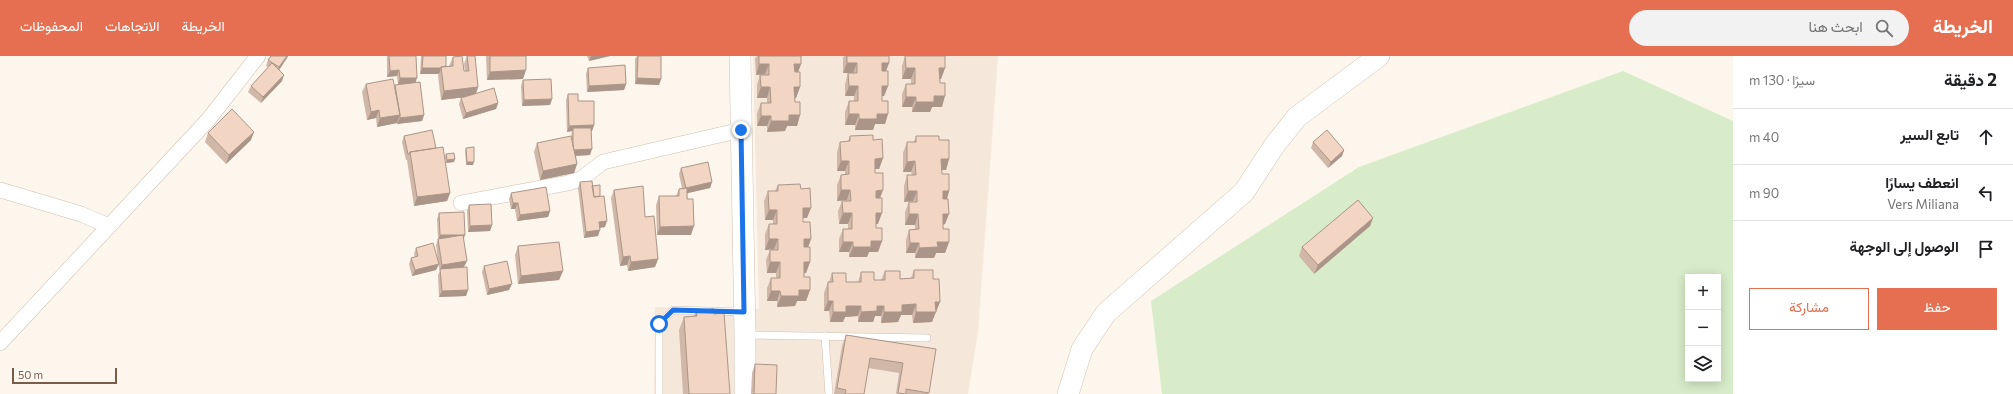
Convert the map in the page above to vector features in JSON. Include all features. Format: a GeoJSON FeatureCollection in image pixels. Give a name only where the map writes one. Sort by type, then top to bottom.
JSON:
{"type":"FeatureCollection","features":[{"type":"Feature","properties":{"kind":"street"},"geometry":{"type":"LineString","coordinates":[[0,343],[208,120],[258,56]]}},
{"type":"Feature","properties":{"kind":"street"},"geometry":{"type":"LineString","coordinates":[[740,56],[744,312],[746,335],[745,394]]}},
{"type":"Feature","properties":{"kind":"street"},"geometry":{"type":"LineString","coordinates":[[1068,394],[1082,349],[1106,313],[1244,192],[1274,146],[1297,117],[1379,56]]}},
{"type":"Feature","properties":{"kind":"street"},"geometry":{"type":"LineString","coordinates":[[461,203],[568,183],[581,179],[603,162],[741,130]]}},
{"type":"Feature","properties":{"kind":"street"},"geometry":{"type":"LineString","coordinates":[[0,190],[81,214],[109,226]]}},
{"type":"Feature","properties":{"kind":"lane"},"geometry":{"type":"LineString","coordinates":[[659,394],[659,324],[673,310],[744,312]]}},
{"type":"Feature","properties":{"kind":"lane"},"geometry":{"type":"LineString","coordinates":[[746,335],[927,338]]}},
{"type":"Feature","properties":{"kind":"lane"},"geometry":{"type":"LineString","coordinates":[[825,336],[829,394]]}},
{"type":"Feature","properties":{"kind":"shaded area"},"geometry":{"type":"Polygon","coordinates":[[[753,56],[998,56],[978,332],[968,394],[654,394],[655,307],[759,309],[753,56]]]}},
{"type":"Feature","properties":{"kind":"green space"},"geometry":{"type":"Polygon","coordinates":[[[1623,71],[1733,121],[1733,394],[1162,394],[1151,301],[1359,167],[1623,71]]]}},
{"type":"Feature","properties":{"kind":"building"},"geometry":{"type":"Polygon","coordinates":[[[271,56],[287,56],[279,67],[268,60],[271,56]]]}},
{"type":"Feature","properties":{"kind":"building"},"geometry":{"type":"Polygon","coordinates":[[[389,56],[416,56],[417,78],[400,78],[399,70],[390,71],[389,56]]]}},
{"type":"Feature","properties":{"kind":"building"},"geometry":{"type":"Polygon","coordinates":[[[423,56],[446,56],[446,66],[441,68],[422,68],[423,56]]]}},
{"type":"Feature","properties":{"kind":"building"},"geometry":{"type":"Polygon","coordinates":[[[462,56],[464,71],[469,71],[467,56],[475,56],[478,87],[444,91],[441,67],[453,66],[453,57],[462,56]]]}},
{"type":"Feature","properties":{"kind":"building"},"geometry":{"type":"Polygon","coordinates":[[[490,56],[526,56],[526,70],[490,72],[490,56]]]}},
{"type":"Feature","properties":{"kind":"building"},"geometry":{"type":"Polygon","coordinates":[[[638,56],[661,56],[661,79],[637,78],[638,56]]]}},
{"type":"Feature","properties":{"kind":"building"},"geometry":{"type":"Polygon","coordinates":[[[759,56],[801,56],[801,64],[794,64],[795,72],[800,72],[800,87],[794,87],[795,102],[800,102],[800,115],[789,115],[789,121],[771,121],[771,116],[761,116],[761,103],[771,103],[770,87],[761,87],[760,75],[769,75],[769,64],[759,64],[759,56]]]}},
{"type":"Feature","properties":{"kind":"building"},"geometry":{"type":"Polygon","coordinates":[[[847,56],[889,56],[889,63],[882,63],[882,71],[888,71],[888,86],[882,86],[882,101],[888,101],[888,114],[877,114],[877,119],[859,119],[859,114],[849,114],[849,101],[858,101],[858,86],[849,86],[848,73],[857,73],[857,63],[847,63],[847,56]]]}},
{"type":"Feature","properties":{"kind":"building"},"geometry":{"type":"Polygon","coordinates":[[[905,56],[945,56],[945,68],[939,68],[940,83],[945,83],[945,96],[934,96],[934,102],[916,102],[916,97],[906,97],[906,84],[915,84],[915,68],[906,68],[905,56]]]}},
{"type":"Feature","properties":{"kind":"building"},"geometry":{"type":"Polygon","coordinates":[[[272,63],[284,75],[263,97],[251,86],[272,63]]]}},
{"type":"Feature","properties":{"kind":"building"},"geometry":{"type":"Polygon","coordinates":[[[625,65],[626,84],[589,86],[588,68],[625,65]]]}},
{"type":"Feature","properties":{"kind":"building"},"geometry":{"type":"Polygon","coordinates":[[[393,79],[400,115],[380,118],[379,110],[371,112],[366,84],[393,79]]]}},
{"type":"Feature","properties":{"kind":"building"},"geometry":{"type":"Polygon","coordinates":[[[551,79],[552,99],[524,100],[523,80],[551,79]]]}},
{"type":"Feature","properties":{"kind":"building"},"geometry":{"type":"Polygon","coordinates":[[[420,82],[424,115],[400,118],[395,85],[420,82]]]}},
{"type":"Feature","properties":{"kind":"building"},"geometry":{"type":"Polygon","coordinates":[[[494,88],[498,103],[466,113],[461,98],[494,88]]]}},
{"type":"Feature","properties":{"kind":"building"},"geometry":{"type":"Polygon","coordinates":[[[568,94],[578,94],[578,101],[594,101],[594,125],[569,126],[568,94]]]}},
{"type":"Feature","properties":{"kind":"building"},"geometry":{"type":"Polygon","coordinates":[[[232,109],[254,132],[229,155],[208,133],[232,109]]]}},
{"type":"Feature","properties":{"kind":"building"},"geometry":{"type":"Polygon","coordinates":[[[573,128],[591,128],[592,149],[574,150],[573,128]]]}},
{"type":"Feature","properties":{"kind":"building"},"geometry":{"type":"Polygon","coordinates":[[[432,130],[436,148],[410,152],[408,154],[404,136],[432,130]]]}},
{"type":"Feature","properties":{"kind":"building"},"geometry":{"type":"Polygon","coordinates":[[[1327,130],[1344,150],[1331,162],[1313,142],[1327,130]]]}},
{"type":"Feature","properties":{"kind":"building"},"geometry":{"type":"Polygon","coordinates":[[[873,135],[873,140],[882,139],[883,158],[875,159],[875,173],[883,173],[883,190],[876,191],[876,198],[882,198],[882,213],[876,213],[876,228],[882,228],[882,241],[871,241],[871,247],[853,247],[853,242],[843,242],[843,229],[852,229],[852,213],[843,213],[842,201],[851,201],[850,190],[841,190],[841,175],[849,174],[849,161],[841,161],[840,142],[850,141],[850,136],[873,135]]]}},
{"type":"Feature","properties":{"kind":"building"},"geometry":{"type":"Polygon","coordinates":[[[571,136],[577,164],[543,171],[537,143],[571,136]]]}},
{"type":"Feature","properties":{"kind":"building"},"geometry":{"type":"Polygon","coordinates":[[[916,136],[939,136],[939,140],[949,140],[949,159],[941,159],[942,174],[949,174],[949,191],[943,191],[943,199],[948,199],[949,214],[943,214],[943,229],[949,229],[949,242],[937,242],[938,247],[919,248],[919,243],[910,243],[909,230],[919,229],[918,214],[909,214],[909,202],[917,202],[917,191],[908,191],[907,175],[916,175],[915,161],[907,162],[907,142],[916,142],[916,136]]]}},
{"type":"Feature","properties":{"kind":"building"},"geometry":{"type":"Polygon","coordinates":[[[443,147],[450,193],[417,197],[410,152],[443,147]]]}},
{"type":"Feature","properties":{"kind":"building"},"geometry":{"type":"Polygon","coordinates":[[[474,147],[474,162],[467,162],[466,148],[474,147]]]}},
{"type":"Feature","properties":{"kind":"building"},"geometry":{"type":"Polygon","coordinates":[[[454,153],[455,159],[447,160],[446,154],[454,153]]]}},
{"type":"Feature","properties":{"kind":"building"},"geometry":{"type":"Polygon","coordinates":[[[708,162],[712,182],[686,188],[681,168],[708,162]]]}},
{"type":"Feature","properties":{"kind":"building"},"geometry":{"type":"Polygon","coordinates":[[[592,181],[594,197],[604,196],[607,221],[599,222],[600,230],[586,232],[580,182],[592,181]]]}},
{"type":"Feature","properties":{"kind":"building"},"geometry":{"type":"Polygon","coordinates":[[[800,184],[801,189],[810,188],[811,208],[803,208],[803,222],[810,222],[811,239],[804,239],[804,247],[810,247],[810,262],[804,262],[804,277],[810,277],[810,290],[799,290],[799,296],[781,296],[780,291],[771,291],[771,278],[780,278],[780,262],[770,262],[770,250],[778,250],[778,239],[769,239],[769,224],[777,224],[777,210],[769,210],[768,191],[778,191],[778,185],[800,184]]]}},
{"type":"Feature","properties":{"kind":"building"},"geometry":{"type":"Polygon","coordinates":[[[600,185],[600,196],[594,197],[592,186],[600,185]]]}},
{"type":"Feature","properties":{"kind":"building"},"geometry":{"type":"Polygon","coordinates":[[[643,186],[645,217],[654,216],[658,259],[631,262],[630,256],[623,257],[614,190],[643,186]]]}},
{"type":"Feature","properties":{"kind":"building"},"geometry":{"type":"Polygon","coordinates":[[[546,187],[550,211],[520,215],[518,203],[513,203],[511,193],[546,187]]]}},
{"type":"Feature","properties":{"kind":"building"},"geometry":{"type":"Polygon","coordinates":[[[687,188],[687,199],[693,199],[694,226],[660,227],[659,196],[679,196],[679,189],[687,188]]]}},
{"type":"Feature","properties":{"kind":"building"},"geometry":{"type":"Polygon","coordinates":[[[1358,200],[1373,218],[1318,265],[1302,247],[1358,200]]]}},
{"type":"Feature","properties":{"kind":"building"},"geometry":{"type":"Polygon","coordinates":[[[491,204],[492,225],[470,226],[469,205],[491,204]]]}},
{"type":"Feature","properties":{"kind":"building"},"geometry":{"type":"Polygon","coordinates":[[[464,212],[465,235],[440,235],[439,213],[464,212]]]}},
{"type":"Feature","properties":{"kind":"building"},"geometry":{"type":"Polygon","coordinates":[[[463,235],[467,261],[442,265],[438,239],[463,235]]]}},
{"type":"Feature","properties":{"kind":"building"},"geometry":{"type":"Polygon","coordinates":[[[559,242],[563,271],[521,276],[518,246],[559,242]]]}},
{"type":"Feature","properties":{"kind":"building"},"geometry":{"type":"Polygon","coordinates":[[[433,243],[439,264],[415,270],[411,258],[418,256],[416,248],[433,243]]]}},
{"type":"Feature","properties":{"kind":"building"},"geometry":{"type":"Polygon","coordinates":[[[507,261],[512,284],[489,289],[484,266],[507,261]]]}},
{"type":"Feature","properties":{"kind":"building"},"geometry":{"type":"Polygon","coordinates":[[[467,267],[468,290],[442,291],[440,269],[467,267]]]}},
{"type":"Feature","properties":{"kind":"building"},"geometry":{"type":"Polygon","coordinates":[[[914,270],[933,270],[933,279],[939,279],[940,302],[935,302],[936,312],[916,312],[916,304],[902,305],[902,312],[884,312],[884,306],[877,306],[877,311],[861,312],[861,306],[846,306],[846,312],[833,312],[833,301],[828,301],[828,282],[833,282],[832,273],[846,273],[846,282],[861,282],[861,272],[874,272],[874,280],[885,280],[885,271],[900,271],[900,279],[914,278],[914,270]]]}},
{"type":"Feature","properties":{"kind":"building"},"geometry":{"type":"Polygon","coordinates":[[[714,309],[714,314],[724,313],[730,394],[689,394],[684,317],[697,316],[696,310],[714,309]]]}},
{"type":"Feature","properties":{"kind":"building"},"geometry":{"type":"Polygon","coordinates":[[[846,335],[936,349],[929,393],[906,389],[906,394],[898,393],[903,363],[870,358],[864,394],[845,394],[846,390],[837,388],[846,335]]]}},
{"type":"Feature","properties":{"kind":"building"},"geometry":{"type":"Polygon","coordinates":[[[755,364],[777,365],[776,394],[754,394],[755,364]]]}},
{"type":"Feature","properties":{"kind":"route"},"geometry":{"type":"LineString","coordinates":[[659,324],[673,310],[744,312],[741,130]]}}]}
